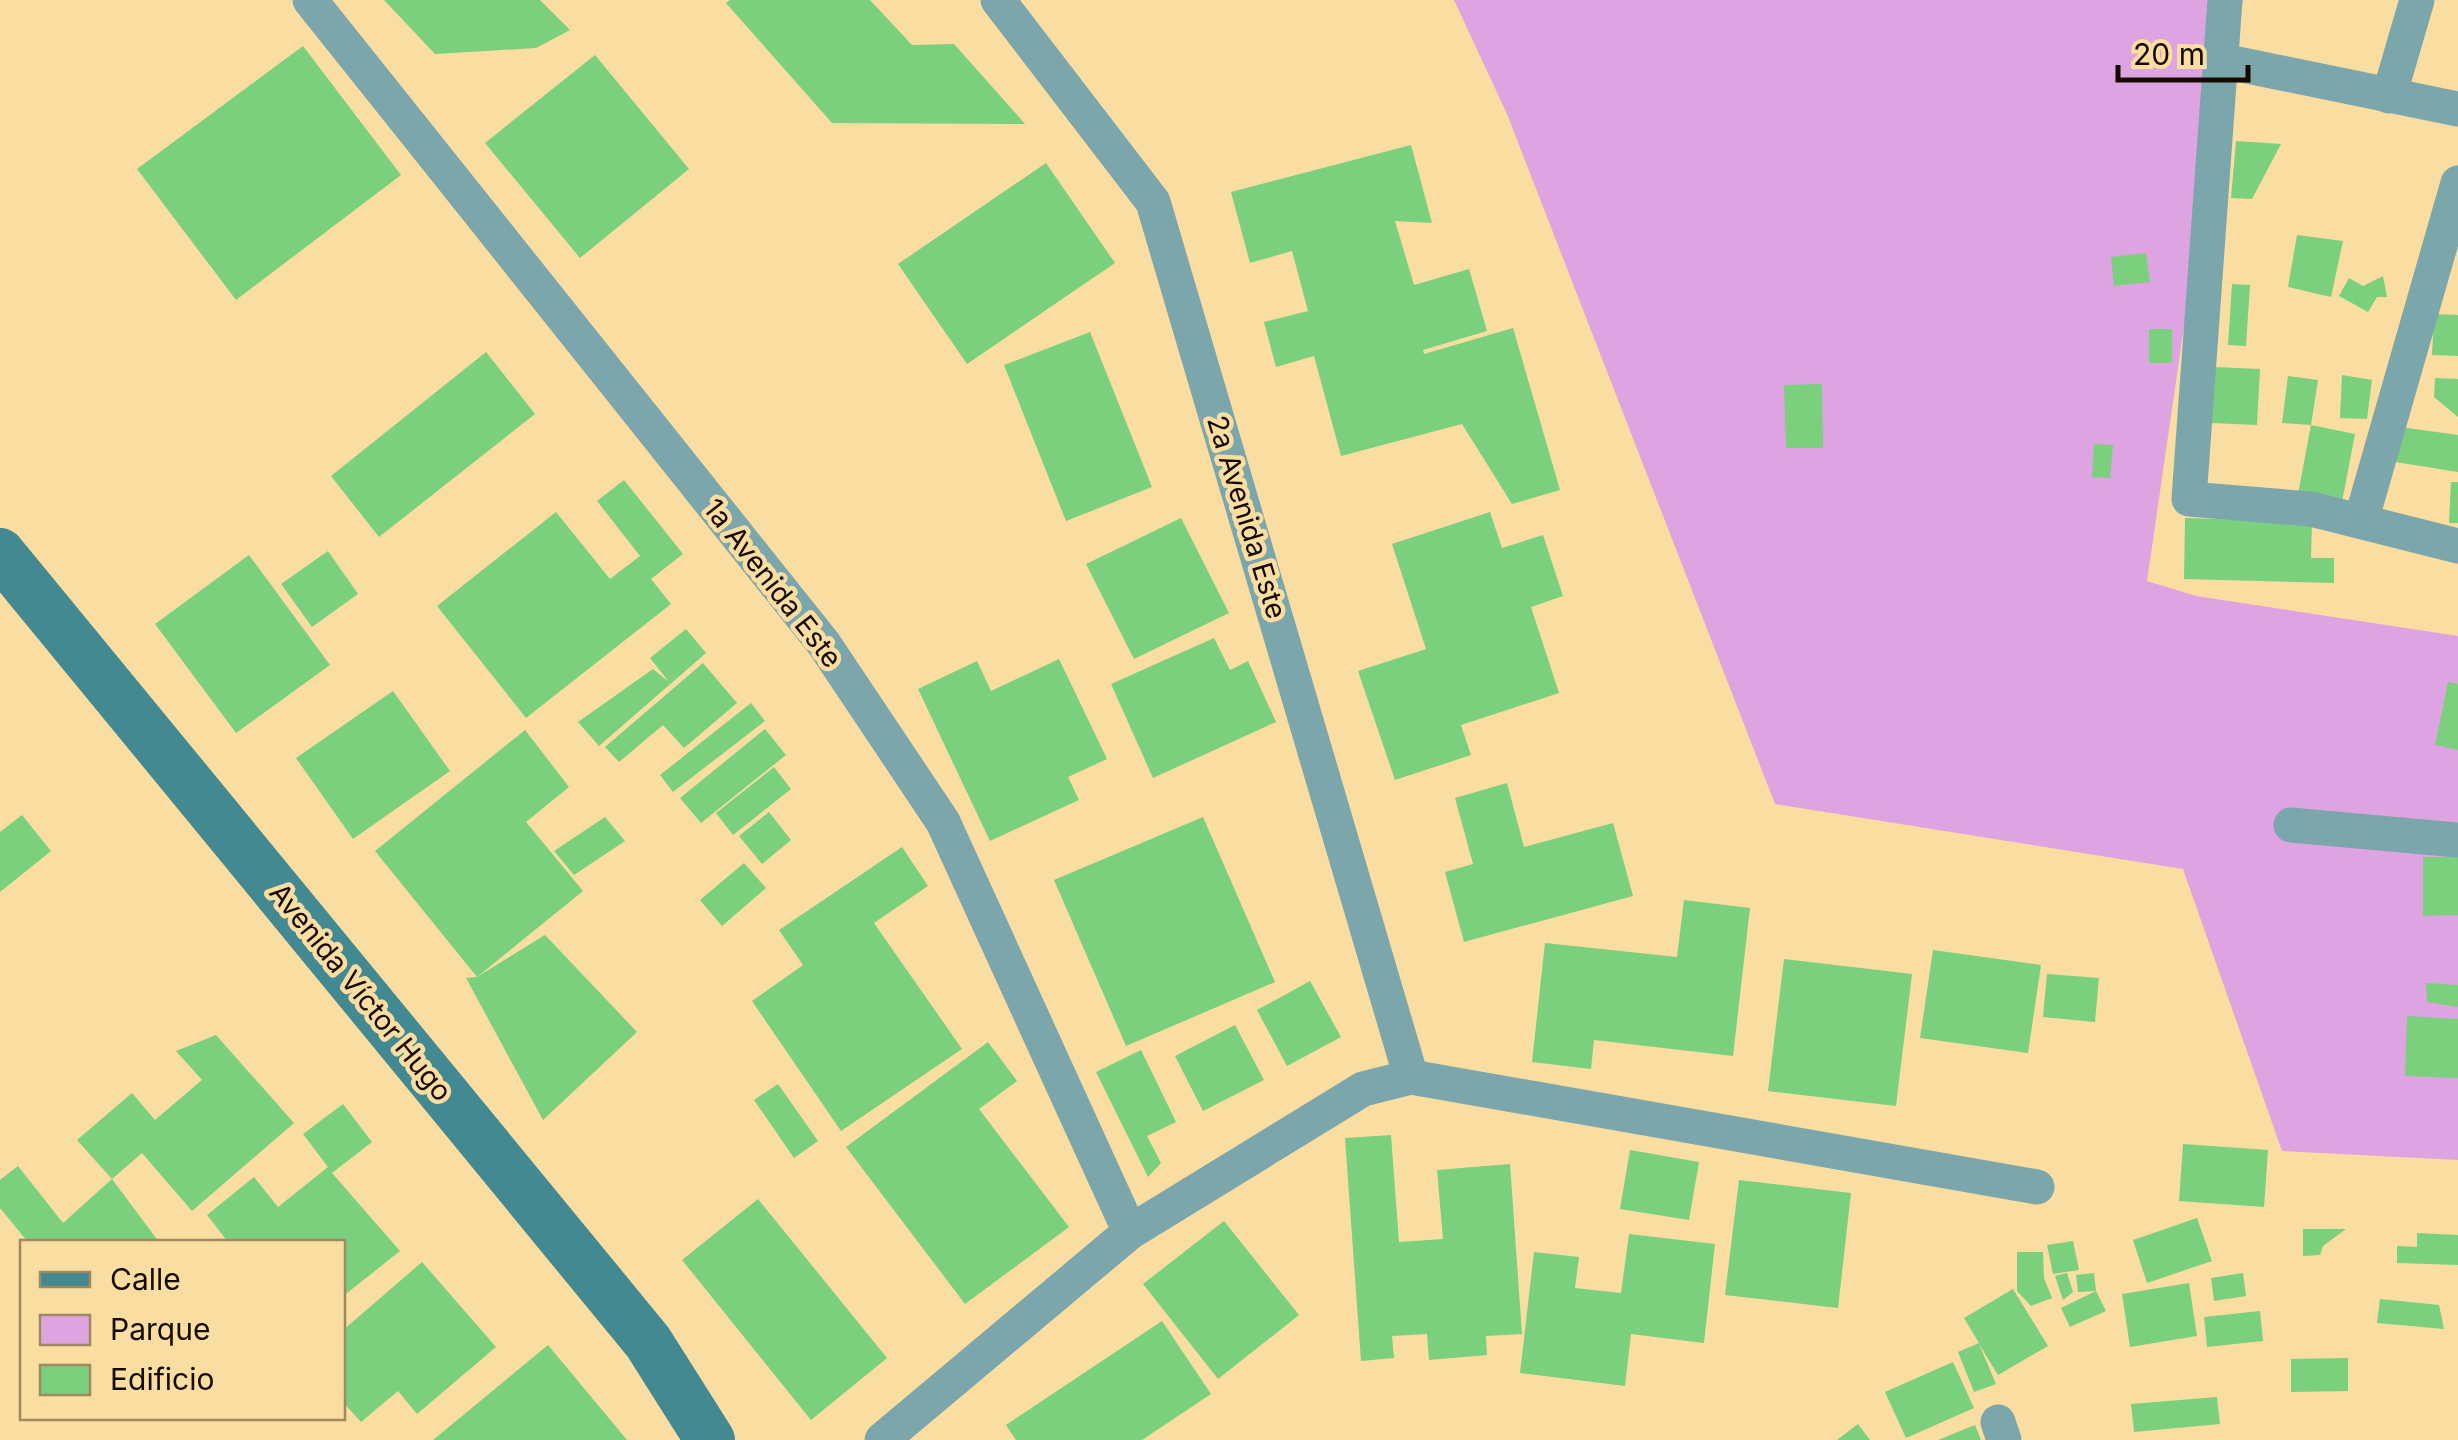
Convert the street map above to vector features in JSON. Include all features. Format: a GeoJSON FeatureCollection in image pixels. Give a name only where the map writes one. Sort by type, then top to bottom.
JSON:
{"type":"FeatureCollection","features":[{"type":"Feature","properties":{"kind":"street","name":"1a Avenida Este"},"geometry":{"type":"LineString","coordinates":[[310,0],[824,644],[932,806],[1130,1232]]}},
{"type":"Feature","properties":{"kind":"street","name":"2a Avenida Este"},"geometry":{"type":"LineString","coordinates":[[998,0],[1153,202],[1411,1076]]}},
{"type":"Feature","properties":{"kind":"street"},"geometry":{"type":"LineString","coordinates":[[2225,0],[2189,499],[2311,509],[2458,546]]}},
{"type":"Feature","properties":{"kind":"street"},"geometry":{"type":"LineString","coordinates":[[2389,96],[2418,0]]}},
{"type":"Feature","properties":{"kind":"street"},"geometry":{"type":"LineString","coordinates":[[2218,60],[2458,109]]}},
{"type":"Feature","properties":{"kind":"street"},"geometry":{"type":"LineString","coordinates":[[2360,521],[2458,183]]}},
{"type":"Feature","properties":{"kind":"street","name":"Avenida Víctor Hugo"},"geometry":{"type":"LineString","coordinates":[[0,553],[648,1342],[710,1440]]}},
{"type":"Feature","properties":{"kind":"street"},"geometry":{"type":"LineString","coordinates":[[2291,825],[2458,840]]}},
{"type":"Feature","properties":{"kind":"street"},"geometry":{"type":"LineString","coordinates":[[882,1440],[1130,1232],[1363,1089],[1411,1076],[2036,1187]]}},
{"type":"Feature","properties":{"kind":"green space"},"geometry":{"type":"Polygon","coordinates":[[[1454,0],[2243,0],[2198,230],[2147,581],[2196,596],[2458,636],[2458,1160],[2282,1151],[2183,869],[1775,804],[1507,114],[1454,0]]]}},
{"type":"Feature","properties":{"kind":"building"},"geometry":{"type":"Polygon","coordinates":[[[384,0],[540,0],[570,30],[536,48],[435,54],[384,0]]]}},
{"type":"Feature","properties":{"kind":"building"},"geometry":{"type":"Polygon","coordinates":[[[870,0],[912,45],[954,44],[1025,124],[832,123],[726,3],[870,0]]]}},
{"type":"Feature","properties":{"kind":"building"},"geometry":{"type":"Polygon","coordinates":[[[303,46],[401,175],[236,300],[137,169],[303,46]]]}},
{"type":"Feature","properties":{"kind":"building"},"geometry":{"type":"Polygon","coordinates":[[[595,55],[689,169],[580,258],[485,143],[595,55]]]}},
{"type":"Feature","properties":{"kind":"building"},"geometry":{"type":"Polygon","coordinates":[[[2236,141],[2281,144],[2252,199],[2231,198],[2236,141]]]}},
{"type":"Feature","properties":{"kind":"building"},"geometry":{"type":"Polygon","coordinates":[[[1411,145],[1432,223],[1395,221],[1414,285],[1469,269],[1487,331],[1423,350],[1424,354],[1513,328],[1560,490],[1512,504],[1462,424],[1341,456],[1314,356],[1276,367],[1264,322],[1308,311],[1292,251],[1250,263],[1231,192],[1411,145]]]}},
{"type":"Feature","properties":{"kind":"building"},"geometry":{"type":"Polygon","coordinates":[[[1046,163],[1115,263],[967,364],[898,264],[1046,163]]]}},
{"type":"Feature","properties":{"kind":"building"},"geometry":{"type":"Polygon","coordinates":[[[2297,235],[2343,241],[2331,297],[2288,287],[2297,235]]]}},
{"type":"Feature","properties":{"kind":"building"},"geometry":{"type":"Polygon","coordinates":[[[2146,253],[2150,282],[2114,286],[2111,257],[2146,253]]]}},
{"type":"Feature","properties":{"kind":"building"},"geometry":{"type":"Polygon","coordinates":[[[2383,276],[2387,297],[2377,297],[2368,312],[2339,296],[2349,278],[2363,286],[2383,276]]]}},
{"type":"Feature","properties":{"kind":"building"},"geometry":{"type":"Polygon","coordinates":[[[2232,284],[2250,285],[2246,346],[2228,345],[2232,284]]]}},
{"type":"Feature","properties":{"kind":"building"},"geometry":{"type":"Polygon","coordinates":[[[2434,314],[2458,315],[2458,356],[2432,355],[2434,314]]]}},
{"type":"Feature","properties":{"kind":"building"},"geometry":{"type":"Polygon","coordinates":[[[2149,329],[2172,329],[2172,363],[2149,363],[2149,329]]]}},
{"type":"Feature","properties":{"kind":"building"},"geometry":{"type":"Polygon","coordinates":[[[1090,332],[1152,487],[1066,521],[1004,365],[1090,332]]]}},
{"type":"Feature","properties":{"kind":"building"},"geometry":{"type":"Polygon","coordinates":[[[486,352],[535,414],[379,537],[331,476],[486,352]]]}},
{"type":"Feature","properties":{"kind":"building"},"geometry":{"type":"Polygon","coordinates":[[[2191,366],[2260,369],[2257,425],[2188,422],[2191,366]]]}},
{"type":"Feature","properties":{"kind":"building"},"geometry":{"type":"Polygon","coordinates":[[[2342,375],[2372,380],[2367,419],[2340,418],[2342,375]]]}},
{"type":"Feature","properties":{"kind":"building"},"geometry":{"type":"Polygon","coordinates":[[[2288,376],[2318,380],[2311,425],[2282,423],[2288,376]]]}},
{"type":"Feature","properties":{"kind":"building"},"geometry":{"type":"Polygon","coordinates":[[[2435,378],[2458,379],[2458,417],[2434,397],[2435,378]]]}},
{"type":"Feature","properties":{"kind":"building"},"geometry":{"type":"Polygon","coordinates":[[[1822,384],[1823,448],[1786,448],[1784,385],[1822,384]]]}},
{"type":"Feature","properties":{"kind":"building"},"geometry":{"type":"Polygon","coordinates":[[[2311,425],[2355,434],[2342,502],[2298,494],[2311,425]]]}},
{"type":"Feature","properties":{"kind":"building"},"geometry":{"type":"Polygon","coordinates":[[[2401,427],[2458,435],[2458,472],[2395,462],[2401,427]]]}},
{"type":"Feature","properties":{"kind":"building"},"geometry":{"type":"Polygon","coordinates":[[[2094,444],[2113,445],[2110,478],[2092,477],[2094,444]]]}},
{"type":"Feature","properties":{"kind":"building"},"geometry":{"type":"Polygon","coordinates":[[[624,480],[683,554],[651,579],[671,604],[526,718],[437,606],[556,512],[610,579],[640,556],[597,501],[624,480]]]}},
{"type":"Feature","properties":{"kind":"building"},"geometry":{"type":"Polygon","coordinates":[[[2451,482],[2458,482],[2458,523],[2449,523],[2451,482]]]}},
{"type":"Feature","properties":{"kind":"building"},"geometry":{"type":"Polygon","coordinates":[[[1490,512],[1502,548],[1543,535],[1563,596],[1531,607],[1559,693],[1461,725],[1471,755],[1395,780],[1358,671],[1426,649],[1392,544],[1490,512]]]}},
{"type":"Feature","properties":{"kind":"building"},"geometry":{"type":"Polygon","coordinates":[[[1181,518],[1229,613],[1134,659],[1086,564],[1181,518]]]}},
{"type":"Feature","properties":{"kind":"building"},"geometry":{"type":"Polygon","coordinates":[[[2185,518],[2312,522],[2311,558],[2334,558],[2334,583],[2184,579],[2185,518]]]}},
{"type":"Feature","properties":{"kind":"building"},"geometry":{"type":"Polygon","coordinates":[[[328,551],[358,594],[312,627],[281,584],[328,551]]]}},
{"type":"Feature","properties":{"kind":"building"},"geometry":{"type":"Polygon","coordinates":[[[249,555],[330,665],[236,733],[155,624],[249,555]]]}},
{"type":"Feature","properties":{"kind":"building"},"geometry":{"type":"Polygon","coordinates":[[[686,629],[706,653],[599,746],[578,722],[653,669],[669,682],[650,658],[686,629]]]}},
{"type":"Feature","properties":{"kind":"building"},"geometry":{"type":"Polygon","coordinates":[[[1214,638],[1230,670],[1248,661],[1276,722],[1153,778],[1111,684],[1214,638]]]}},
{"type":"Feature","properties":{"kind":"building"},"geometry":{"type":"Polygon","coordinates":[[[1059,659],[1107,759],[1068,777],[1079,800],[990,841],[918,689],[977,661],[991,691],[1059,659]]]}},
{"type":"Feature","properties":{"kind":"building"},"geometry":{"type":"Polygon","coordinates":[[[703,663],[737,703],[684,748],[663,725],[619,762],[605,747],[703,663]]]}},
{"type":"Feature","properties":{"kind":"building"},"geometry":{"type":"Polygon","coordinates":[[[2448,682],[2458,684],[2458,750],[2435,745],[2448,682]]]}},
{"type":"Feature","properties":{"kind":"building"},"geometry":{"type":"Polygon","coordinates":[[[393,691],[450,771],[353,839],[296,758],[393,691]]]}},
{"type":"Feature","properties":{"kind":"building"},"geometry":{"type":"Polygon","coordinates":[[[751,703],[765,721],[673,792],[660,775],[751,703]]]}},
{"type":"Feature","properties":{"kind":"building"},"geometry":{"type":"Polygon","coordinates":[[[765,729],[786,755],[701,823],[680,798],[765,729]]]}},
{"type":"Feature","properties":{"kind":"building"},"geometry":{"type":"Polygon","coordinates":[[[525,730],[569,787],[526,822],[583,891],[477,977],[375,851],[525,730]]]}},
{"type":"Feature","properties":{"kind":"building"},"geometry":{"type":"Polygon","coordinates":[[[774,767],[791,789],[733,835],[716,813],[774,767]]]}},
{"type":"Feature","properties":{"kind":"building"},"geometry":{"type":"Polygon","coordinates":[[[1507,783],[1524,847],[1613,823],[1633,896],[1464,942],[1445,872],[1473,864],[1455,798],[1507,783]]]}},
{"type":"Feature","properties":{"kind":"building"},"geometry":{"type":"Polygon","coordinates":[[[769,812],[791,840],[762,864],[739,836],[769,812]]]}},
{"type":"Feature","properties":{"kind":"building"},"geometry":{"type":"Polygon","coordinates":[[[22,815],[51,851],[0,892],[0,832],[22,815]]]}},
{"type":"Feature","properties":{"kind":"building"},"geometry":{"type":"Polygon","coordinates":[[[605,817],[625,841],[574,875],[554,851],[605,817]]]}},
{"type":"Feature","properties":{"kind":"building"},"geometry":{"type":"Polygon","coordinates":[[[1203,817],[1275,982],[1126,1046],[1054,880],[1203,817]]]}},
{"type":"Feature","properties":{"kind":"building"},"geometry":{"type":"Polygon","coordinates":[[[902,847],[928,886],[874,923],[962,1049],[841,1131],[752,1001],[803,965],[779,930],[902,847]]]}},
{"type":"Feature","properties":{"kind":"building"},"geometry":{"type":"Polygon","coordinates":[[[2423,857],[2458,857],[2458,915],[2423,916],[2423,857]]]}},
{"type":"Feature","properties":{"kind":"building"},"geometry":{"type":"Polygon","coordinates":[[[744,863],[766,888],[722,926],[700,900],[744,863]]]}},
{"type":"Feature","properties":{"kind":"building"},"geometry":{"type":"Polygon","coordinates":[[[1684,900],[1750,908],[1733,1056],[1594,1040],[1591,1069],[1532,1062],[1545,943],[1677,957],[1684,900]]]}},
{"type":"Feature","properties":{"kind":"building"},"geometry":{"type":"Polygon","coordinates":[[[545,935],[637,1032],[543,1120],[466,978],[477,977],[545,935]]]}},
{"type":"Feature","properties":{"kind":"building"},"geometry":{"type":"Polygon","coordinates":[[[1933,950],[2041,965],[2028,1053],[1920,1038],[1933,950]]]}},
{"type":"Feature","properties":{"kind":"building"},"geometry":{"type":"Polygon","coordinates":[[[1784,959],[1912,974],[1896,1106],[1768,1091],[1784,959]]]}},
{"type":"Feature","properties":{"kind":"building"},"geometry":{"type":"Polygon","coordinates":[[[2047,974],[2099,978],[2095,1022],[2043,1017],[2047,974]]]}},
{"type":"Feature","properties":{"kind":"building"},"geometry":{"type":"Polygon","coordinates":[[[1310,981],[1341,1037],[1287,1066],[1257,1010],[1310,981]]]}},
{"type":"Feature","properties":{"kind":"building"},"geometry":{"type":"Polygon","coordinates":[[[2426,983],[2458,985],[2458,1007],[2427,1002],[2426,983]]]}},
{"type":"Feature","properties":{"kind":"building"},"geometry":{"type":"Polygon","coordinates":[[[2407,1016],[2458,1019],[2458,1078],[2405,1076],[2407,1016]]]}},
{"type":"Feature","properties":{"kind":"building"},"geometry":{"type":"Polygon","coordinates":[[[1235,1025],[1264,1080],[1203,1111],[1175,1056],[1235,1025]]]}},
{"type":"Feature","properties":{"kind":"building"},"geometry":{"type":"Polygon","coordinates":[[[216,1035],[294,1123],[192,1211],[142,1153],[112,1179],[77,1140],[132,1093],[155,1120],[202,1080],[176,1051],[216,1035]]]}},
{"type":"Feature","properties":{"kind":"building"},"geometry":{"type":"Polygon","coordinates":[[[988,1042],[1017,1081],[979,1109],[1069,1227],[965,1304],[846,1147],[988,1042]]]}},
{"type":"Feature","properties":{"kind":"building"},"geometry":{"type":"Polygon","coordinates":[[[1141,1050],[1176,1122],[1147,1136],[1161,1163],[1148,1177],[1096,1072],[1141,1050]]]}},
{"type":"Feature","properties":{"kind":"building"},"geometry":{"type":"Polygon","coordinates":[[[778,1084],[818,1141],[794,1158],[754,1100],[778,1084]]]}},
{"type":"Feature","properties":{"kind":"building"},"geometry":{"type":"Polygon","coordinates":[[[343,1104],[372,1142],[332,1173],[400,1251],[345,1295],[345,1240],[226,1240],[207,1215],[254,1177],[278,1207],[328,1167],[303,1134],[343,1104]]]}},
{"type":"Feature","properties":{"kind":"building"},"geometry":{"type":"Polygon","coordinates":[[[1391,1135],[1399,1242],[1443,1239],[1437,1170],[1510,1164],[1522,1334],[1486,1336],[1487,1355],[1429,1360],[1427,1334],[1392,1336],[1394,1358],[1361,1361],[1345,1138],[1391,1135]]]}},
{"type":"Feature","properties":{"kind":"building"},"geometry":{"type":"Polygon","coordinates":[[[2183,1144],[2268,1150],[2264,1207],[2179,1201],[2183,1144]]]}},
{"type":"Feature","properties":{"kind":"building"},"geometry":{"type":"Polygon","coordinates":[[[1630,1150],[1699,1162],[1689,1220],[1620,1209],[1630,1150]]]}},
{"type":"Feature","properties":{"kind":"building"},"geometry":{"type":"Polygon","coordinates":[[[18,1166],[63,1223],[112,1179],[158,1240],[26,1240],[0,1208],[0,1180],[18,1166]]]}},
{"type":"Feature","properties":{"kind":"building"},"geometry":{"type":"Polygon","coordinates":[[[1739,1180],[1851,1193],[1838,1308],[1725,1295],[1739,1180]]]}},
{"type":"Feature","properties":{"kind":"building"},"geometry":{"type":"Polygon","coordinates":[[[758,1199],[887,1358],[811,1420],[682,1260],[758,1199]]]}},
{"type":"Feature","properties":{"kind":"building"},"geometry":{"type":"Polygon","coordinates":[[[2197,1218],[2212,1261],[2147,1283],[2133,1240],[2197,1218]]]}},
{"type":"Feature","properties":{"kind":"building"},"geometry":{"type":"Polygon","coordinates":[[[1224,1221],[1299,1315],[1218,1379],[1143,1284],[1224,1221]]]}},
{"type":"Feature","properties":{"kind":"building"},"geometry":{"type":"Polygon","coordinates":[[[2303,1229],[2346,1229],[2323,1246],[2320,1255],[2303,1256],[2303,1229]]]}},
{"type":"Feature","properties":{"kind":"building"},"geometry":{"type":"Polygon","coordinates":[[[2417,1233],[2458,1235],[2458,1265],[2397,1263],[2397,1246],[2417,1247],[2417,1233]]]}},
{"type":"Feature","properties":{"kind":"building"},"geometry":{"type":"Polygon","coordinates":[[[1629,1234],[1715,1244],[1704,1343],[1631,1334],[1625,1386],[1520,1373],[1534,1252],[1579,1257],[1575,1288],[1621,1293],[1629,1234]]]}},
{"type":"Feature","properties":{"kind":"building"},"geometry":{"type":"Polygon","coordinates":[[[2073,1241],[2079,1270],[2053,1274],[2047,1245],[2073,1241]]]}},
{"type":"Feature","properties":{"kind":"building"},"geometry":{"type":"Polygon","coordinates":[[[2017,1252],[2043,1252],[2044,1278],[2052,1298],[2031,1306],[2017,1291],[2017,1252]]]}},
{"type":"Feature","properties":{"kind":"building"},"geometry":{"type":"Polygon","coordinates":[[[422,1262],[496,1347],[417,1414],[398,1391],[361,1422],[345,1404],[345,1328],[422,1262]]]}},
{"type":"Feature","properties":{"kind":"building"},"geometry":{"type":"Polygon","coordinates":[[[2067,1273],[2073,1292],[2063,1300],[2055,1276],[2067,1273]]]}},
{"type":"Feature","properties":{"kind":"building"},"geometry":{"type":"Polygon","coordinates":[[[2094,1273],[2096,1291],[2078,1292],[2076,1275],[2094,1273]]]}},
{"type":"Feature","properties":{"kind":"building"},"geometry":{"type":"Polygon","coordinates":[[[2243,1273],[2246,1296],[2214,1301],[2211,1278],[2243,1273]]]}},
{"type":"Feature","properties":{"kind":"building"},"geometry":{"type":"Polygon","coordinates":[[[2189,1283],[2197,1336],[2130,1347],[2122,1294],[2189,1283]]]}},
{"type":"Feature","properties":{"kind":"building"},"geometry":{"type":"Polygon","coordinates":[[[2013,1289],[2048,1346],[1998,1375],[1979,1344],[1996,1384],[1974,1392],[1958,1352],[1979,1343],[1964,1318],[2013,1289]]]}},
{"type":"Feature","properties":{"kind":"building"},"geometry":{"type":"Polygon","coordinates":[[[2096,1291],[2106,1311],[2070,1327],[2061,1308],[2096,1291]]]}},
{"type":"Feature","properties":{"kind":"building"},"geometry":{"type":"Polygon","coordinates":[[[2380,1299],[2439,1305],[2444,1329],[2377,1323],[2380,1299]]]}},
{"type":"Feature","properties":{"kind":"building"},"geometry":{"type":"Polygon","coordinates":[[[2260,1311],[2263,1341],[2207,1347],[2204,1317],[2260,1311]]]}},
{"type":"Feature","properties":{"kind":"building"},"geometry":{"type":"Polygon","coordinates":[[[1162,1321],[1211,1394],[1142,1440],[1016,1440],[1006,1425],[1162,1321]]]}},
{"type":"Feature","properties":{"kind":"building"},"geometry":{"type":"Polygon","coordinates":[[[548,1345],[627,1440],[433,1440],[548,1345]]]}},
{"type":"Feature","properties":{"kind":"building"},"geometry":{"type":"Polygon","coordinates":[[[2348,1358],[2348,1391],[2291,1392],[2291,1359],[2348,1358]]]}},
{"type":"Feature","properties":{"kind":"building"},"geometry":{"type":"Polygon","coordinates":[[[1953,1362],[1974,1408],[1906,1438],[1885,1392],[1953,1362]]]}},
{"type":"Feature","properties":{"kind":"building"},"geometry":{"type":"Polygon","coordinates":[[[2217,1397],[2220,1424],[2134,1432],[2131,1404],[2217,1397]]]}},
{"type":"Feature","properties":{"kind":"building"},"geometry":{"type":"Polygon","coordinates":[[[1858,1424],[1870,1440],[1837,1440],[1858,1424]]]}},
{"type":"Feature","properties":{"kind":"building"},"geometry":{"type":"Polygon","coordinates":[[[1975,1425],[1981,1440],[1938,1440],[1975,1425]]]}}]}
